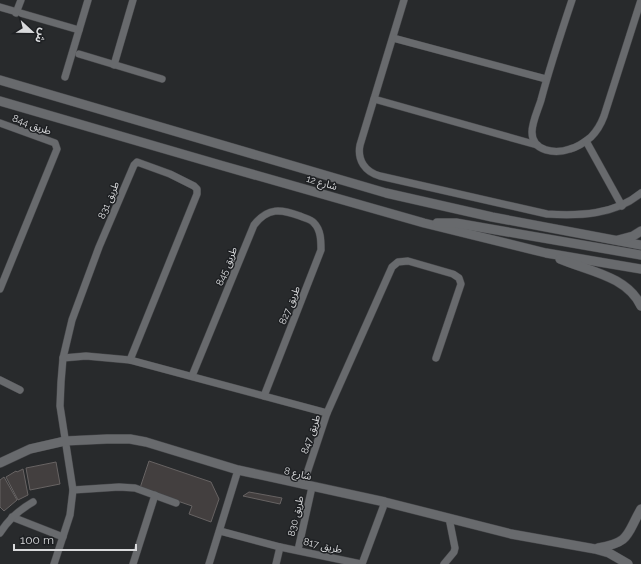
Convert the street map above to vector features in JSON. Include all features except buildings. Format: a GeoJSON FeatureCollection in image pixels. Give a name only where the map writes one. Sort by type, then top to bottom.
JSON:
{"type":"FeatureCollection","features":[{"type":"Feature","properties":{"kind":"street"},"geometry":{"type":"LineString","coordinates":[[16,13],[21,0]]}},
{"type":"Feature","properties":{"kind":"street"},"geometry":{"type":"LineString","coordinates":[[65,77],[88,0]]}},
{"type":"Feature","properties":{"kind":"street"},"geometry":{"type":"LineString","coordinates":[[114,65],[133,0]]}},
{"type":"Feature","properties":{"kind":"street"},"geometry":{"type":"LineString","coordinates":[[404,0],[359,152],[362,164],[367,170],[373,174],[547,214],[566,215],[604,211],[622,206],[641,193]]}},
{"type":"Feature","properties":{"kind":"street"},"geometry":{"type":"LineString","coordinates":[[537,146],[534,141],[532,131],[546,79],[572,0]]}},
{"type":"Feature","properties":{"kind":"street"},"geometry":{"type":"LineString","coordinates":[[374,99],[537,146],[546,150],[563,151],[575,147],[586,141],[597,130],[604,116],[641,0]]}},
{"type":"Feature","properties":{"kind":"street"},"geometry":{"type":"LineString","coordinates":[[0,7],[16,13],[79,30]]}},
{"type":"Feature","properties":{"kind":"street"},"geometry":{"type":"LineString","coordinates":[[393,38],[546,79]]}},
{"type":"Feature","properties":{"kind":"street"},"geometry":{"type":"LineString","coordinates":[[79,54],[162,79]]}},
{"type":"Feature","properties":{"kind":"street","name":"شارع 12"},"geometry":{"type":"LineString","coordinates":[[0,80],[386,193],[492,217],[641,245]]}},
{"type":"Feature","properties":{"kind":"street","name":"شارع 12"},"geometry":{"type":"LineString","coordinates":[[0,101],[424,223],[546,253],[641,269]]}},
{"type":"Feature","properties":{"kind":"street","name":"طريق 844"},"geometry":{"type":"LineString","coordinates":[[0,123],[48,140],[57,145],[57,149],[0,289]]}},
{"type":"Feature","properties":{"kind":"street"},"geometry":{"type":"LineString","coordinates":[[586,141],[622,206]]}},
{"type":"Feature","properties":{"kind":"street","name":"طريق 831"},"geometry":{"type":"LineString","coordinates":[[54,564],[70,515],[73,490],[60,406],[60,382],[63,358],[72,320],[93,262],[134,165],[137,162],[170,174],[194,186],[197,188],[197,194],[130,360]]}},
{"type":"Feature","properties":{"kind":"street","name":"طريق 845"},"geometry":{"type":"LineString","coordinates":[[192,376],[254,224],[267,213],[280,211],[286,211],[313,221]]}},
{"type":"Feature","properties":{"kind":"street","name":"طريق 827"},"geometry":{"type":"LineString","coordinates":[[264,396],[321,250],[321,237],[313,221]]}},
{"type":"Feature","properties":{"kind":"street"},"geometry":{"type":"LineString","coordinates":[[424,223],[456,222],[641,254]]}},
{"type":"Feature","properties":{"kind":"street"},"geometry":{"type":"LineString","coordinates":[[615,240],[627,238],[641,231]]}},
{"type":"Feature","properties":{"kind":"street"},"geometry":{"type":"LineString","coordinates":[[546,253],[617,281],[632,293],[641,306]]}},
{"type":"Feature","properties":{"kind":"street","name":"طريق 847"},"geometry":{"type":"LineString","coordinates":[[308,486],[327,413],[392,267],[398,262],[408,261],[454,274],[459,278],[461,284],[436,358]]}},
{"type":"Feature","properties":{"kind":"street"},"geometry":{"type":"LineString","coordinates":[[63,358],[86,356],[130,360],[327,413]]}},
{"type":"Feature","properties":{"kind":"street"},"geometry":{"type":"LineString","coordinates":[[0,380],[20,390]]}},
{"type":"Feature","properties":{"kind":"street","name":"شارع 8"},"geometry":{"type":"LineString","coordinates":[[0,463],[30,449],[65,441],[130,439],[146,442],[238,470],[385,502],[511,534],[595,549],[610,553],[628,564]]}},
{"type":"Feature","properties":{"kind":"street"},"geometry":{"type":"LineString","coordinates":[[209,564],[238,470]]}},
{"type":"Feature","properties":{"kind":"street","name":"طريق 830"},"geometry":{"type":"LineString","coordinates":[[298,550],[308,486]]}},
{"type":"Feature","properties":{"kind":"street"},"geometry":{"type":"LineString","coordinates":[[73,490],[119,487],[134,488],[176,503]]}},
{"type":"Feature","properties":{"kind":"street"},"geometry":{"type":"LineString","coordinates":[[133,564],[154,495]]}},
{"type":"Feature","properties":{"kind":"street"},"geometry":{"type":"LineString","coordinates":[[0,533],[12,517],[25,506],[33,502]]}},
{"type":"Feature","properties":{"kind":"street"},"geometry":{"type":"LineString","coordinates":[[362,564],[385,502]]}},
{"type":"Feature","properties":{"kind":"street","name":"شارع 8"},"geometry":{"type":"LineString","coordinates":[[595,549],[615,545],[621,542],[628,535],[641,509]]}},
{"type":"Feature","properties":{"kind":"street"},"geometry":{"type":"LineString","coordinates":[[12,517],[63,537]]}},
{"type":"Feature","properties":{"kind":"street"},"geometry":{"type":"LineString","coordinates":[[444,564],[454,552],[455,548],[449,518]]}},
{"type":"Feature","properties":{"kind":"street","name":"طريق 817"},"geometry":{"type":"LineString","coordinates":[[220,531],[280,547],[298,550],[330,561],[362,564]]}},
{"type":"Feature","properties":{"kind":"street"},"geometry":{"type":"LineString","coordinates":[[276,564],[280,547]]}}]}
